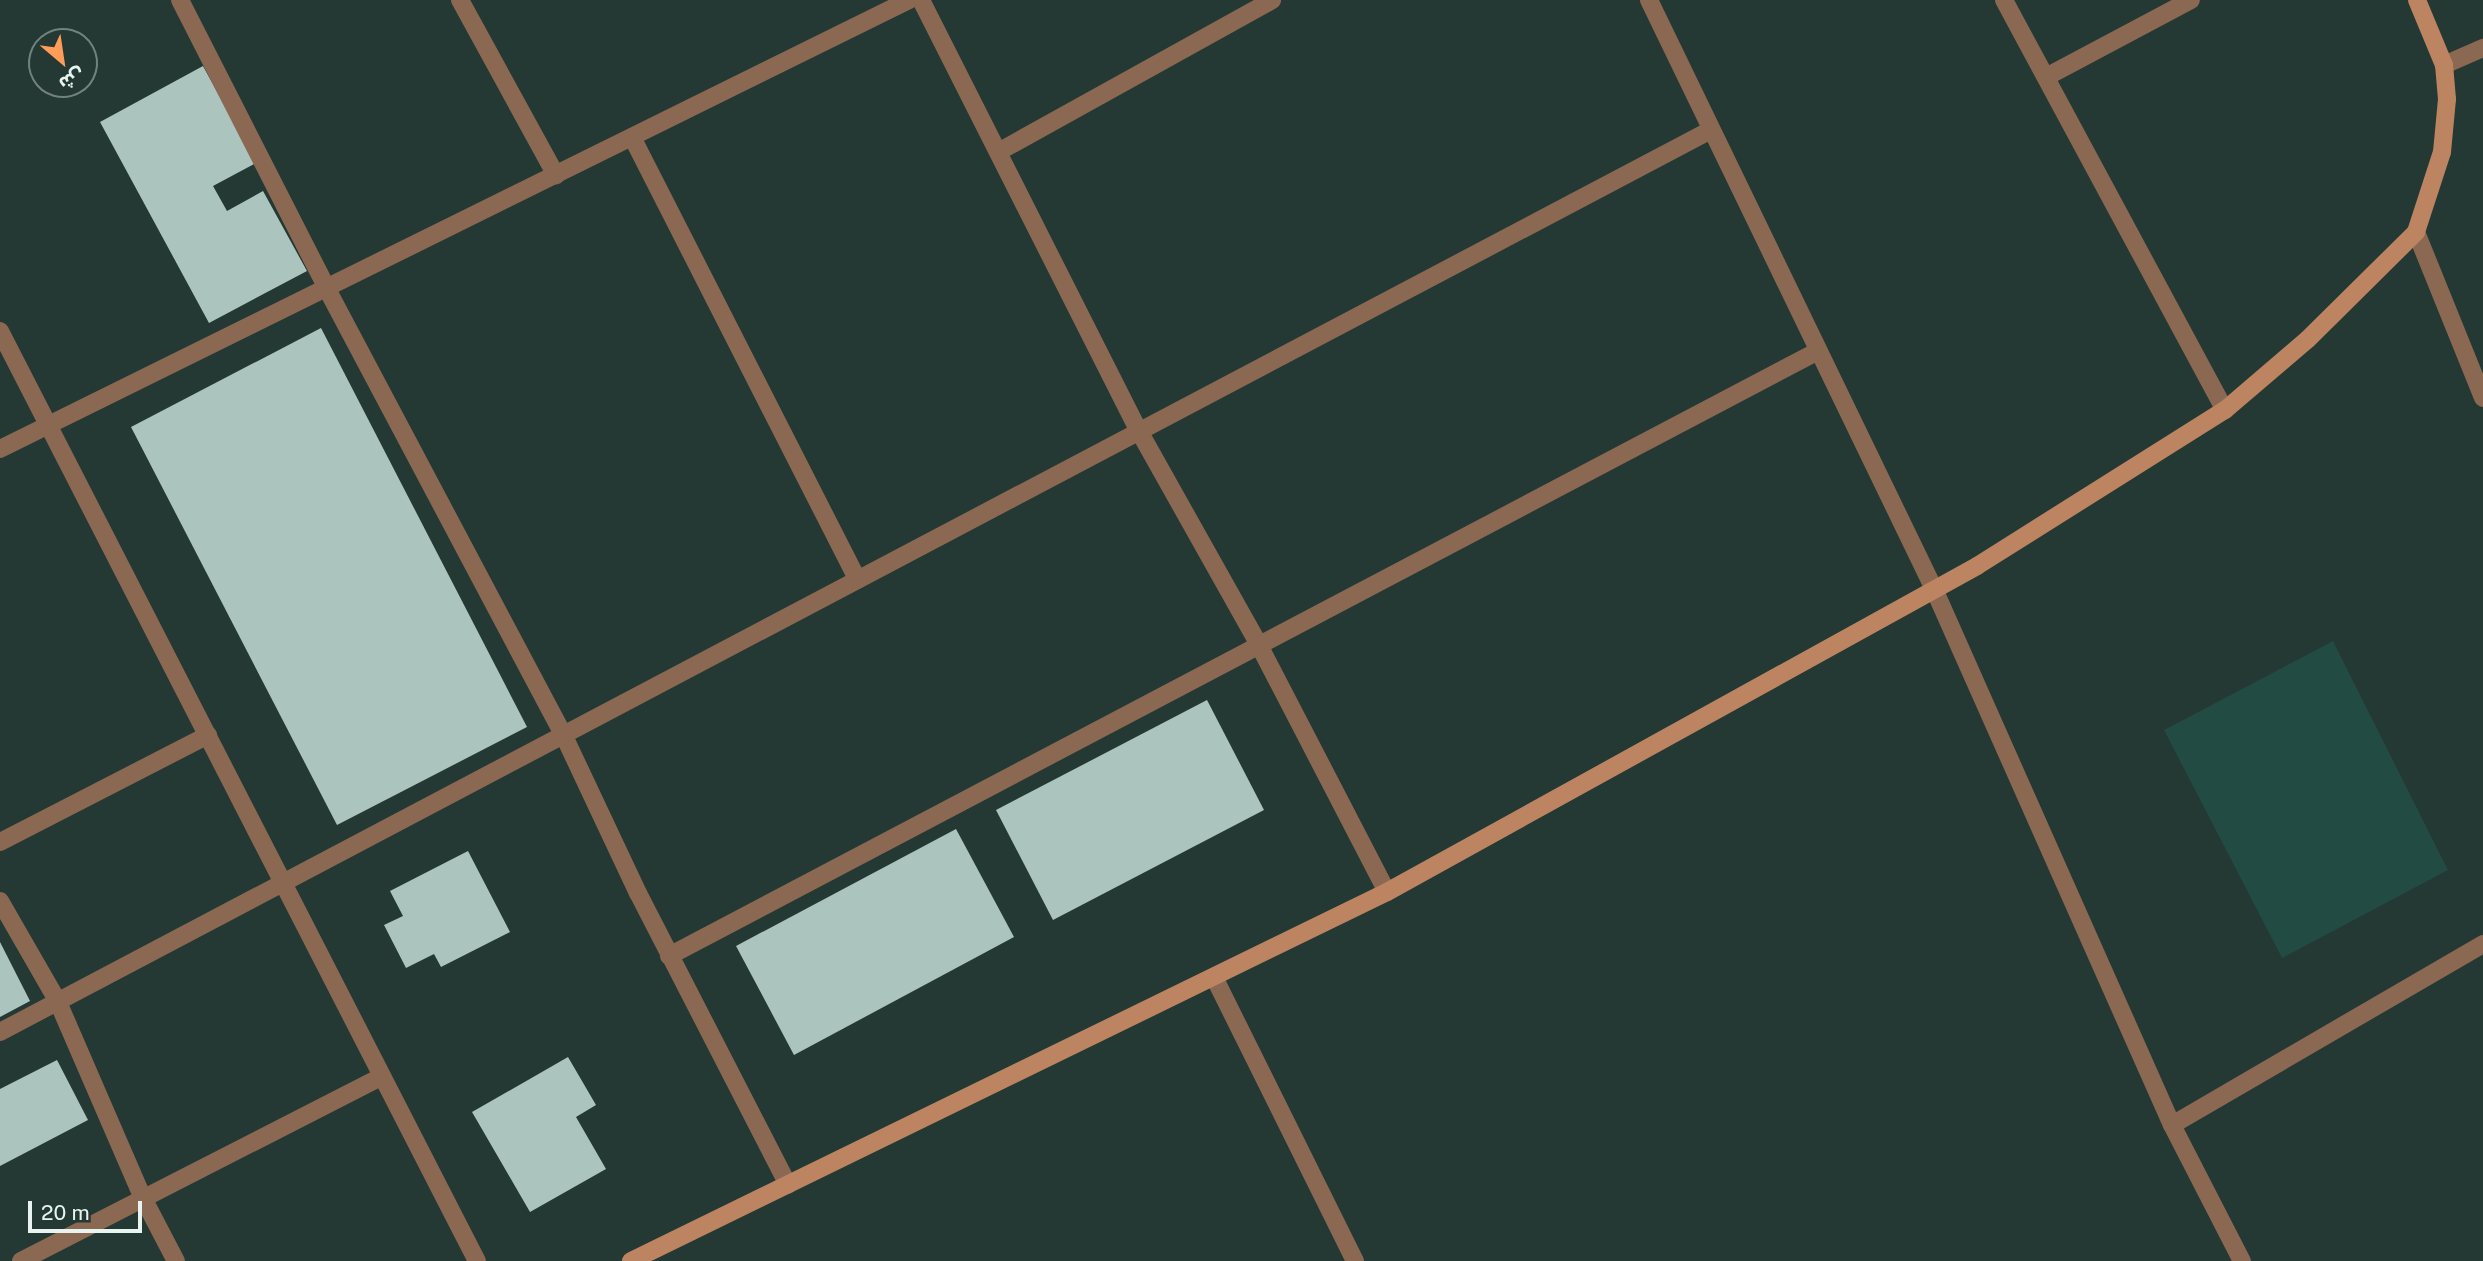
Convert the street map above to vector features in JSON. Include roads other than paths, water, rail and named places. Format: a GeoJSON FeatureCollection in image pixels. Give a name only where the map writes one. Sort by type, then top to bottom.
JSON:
{"type":"FeatureCollection","features":[{"type":"Feature","properties":{"kind":"street"},"geometry":{"type":"LineString","coordinates":[[180,0],[327,289],[564,736],[669,956],[788,1185]]}},
{"type":"Feature","properties":{"kind":"street"},"geometry":{"type":"LineString","coordinates":[[460,0],[556,175]]}},
{"type":"Feature","properties":{"kind":"street"},"geometry":{"type":"LineString","coordinates":[[0,449],[909,0]]}},
{"type":"Feature","properties":{"kind":"street"},"geometry":{"type":"LineString","coordinates":[[921,0],[1000,151],[1139,431],[1259,646],[1387,892]]}},
{"type":"Feature","properties":{"kind":"street"},"geometry":{"type":"LineString","coordinates":[[1000,151],[1272,0]]}},
{"type":"Feature","properties":{"kind":"street"},"geometry":{"type":"LineString","coordinates":[[1649,0],[1816,352],[1934,589],[2172,1125],[2242,1261]]}},
{"type":"Feature","properties":{"kind":"street"},"geometry":{"type":"LineString","coordinates":[[2004,0],[2224,410]]}},
{"type":"Feature","properties":{"kind":"street"},"geometry":{"type":"LineString","coordinates":[[2046,77],[2191,0]]}},
{"type":"Feature","properties":{"kind":"street"},"geometry":{"type":"LineString","coordinates":[[631,1261],[1387,892],[1934,589],[2164,452],[2224,410],[2308,339],[2416,232],[2442,152],[2444,65],[2417,0]]}},
{"type":"Feature","properties":{"kind":"street"},"geometry":{"type":"LineString","coordinates":[[2444,65],[2483,48]]}},
{"type":"Feature","properties":{"kind":"street"},"geometry":{"type":"LineString","coordinates":[[0,1032],[1711,130]]}},
{"type":"Feature","properties":{"kind":"street"},"geometry":{"type":"LineString","coordinates":[[632,137],[858,579]]}},
{"type":"Feature","properties":{"kind":"street"},"geometry":{"type":"LineString","coordinates":[[2416,232],[2476,355],[2483,398]]}},
{"type":"Feature","properties":{"kind":"street"},"geometry":{"type":"LineString","coordinates":[[0,331],[380,1077],[477,1261]]}},
{"type":"Feature","properties":{"kind":"street"},"geometry":{"type":"LineString","coordinates":[[669,956],[1816,352]]}},
{"type":"Feature","properties":{"kind":"street"},"geometry":{"type":"LineString","coordinates":[[0,842],[208,735]]}},
{"type":"Feature","properties":{"kind":"street"},"geometry":{"type":"LineString","coordinates":[[0,901],[58,1002],[144,1198],[176,1261]]}},
{"type":"Feature","properties":{"kind":"street"},"geometry":{"type":"LineString","coordinates":[[2172,1125],[2483,944]]}},
{"type":"Feature","properties":{"kind":"street"},"geometry":{"type":"LineString","coordinates":[[1214,977],[1355,1261]]}},
{"type":"Feature","properties":{"kind":"street"},"geometry":{"type":"LineString","coordinates":[[21,1261],[380,1077]]}}]}
